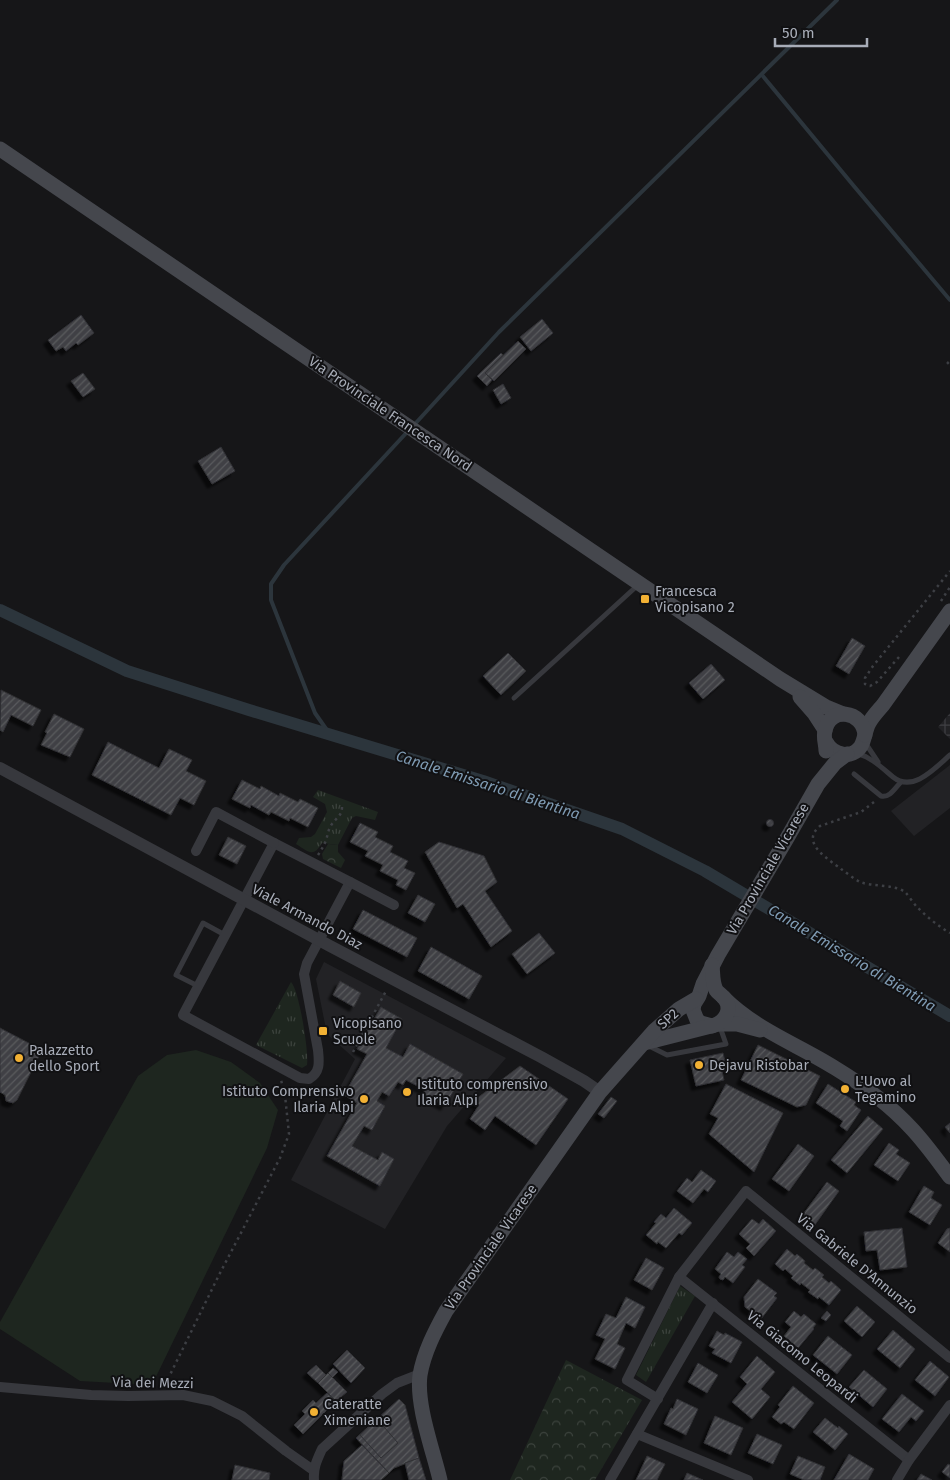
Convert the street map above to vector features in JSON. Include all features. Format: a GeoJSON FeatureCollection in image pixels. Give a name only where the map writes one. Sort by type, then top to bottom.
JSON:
{"type":"FeatureCollection","features":[{"type":"Feature","properties":{"kind":"main road","name":"Via Provinciale Francesca Nord"},"geometry":{"type":"LineString","coordinates":[[0,149],[780,679]]}},
{"type":"Feature","properties":{"kind":"main road","name":"Via Provinciale Vicarese"},"geometry":{"type":"LineString","coordinates":[[697,998],[715,960],[818,784],[835,763],[859,749],[873,716],[888,696],[945,606]]}},
{"type":"Feature","properties":{"kind":"main road"},"geometry":{"type":"LineString","coordinates":[[780,679],[826,707],[860,721],[864,737]]}},
{"type":"Feature","properties":{"kind":"main road"},"geometry":{"type":"LineString","coordinates":[[780,679],[804,700],[817,717],[833,751],[838,754],[850,753]]}},
{"type":"Feature","properties":{"kind":"main road","name":"Via Provinciale Vicarese"},"geometry":{"type":"LineString","coordinates":[[818,784],[825,762],[825,736],[831,719],[872,709],[888,696]]}},
{"type":"Feature","properties":{"kind":"main road"},"geometry":{"type":"LineString","coordinates":[[715,960],[713,980],[716,990],[738,1011],[768,1032],[834,1067],[884,1103],[913,1130],[950,1177]]}},
{"type":"Feature","properties":{"kind":"main road"},"geometry":{"type":"LineString","coordinates":[[715,1025],[722,1021],[727,1014],[728,1005],[721,995],[708,991],[697,998],[694,1004],[694,1015],[701,1023],[715,1025],[747,1026],[768,1032]]}},
{"type":"Feature","properties":{"kind":"main road","name":"SP2"},"geometry":{"type":"LineString","coordinates":[[644,1043],[671,1015],[697,998]]}},
{"type":"Feature","properties":{"kind":"main road","name":"SP2"},"geometry":{"type":"LineString","coordinates":[[644,1043],[715,1025]]}},
{"type":"Feature","properties":{"kind":"main road","name":"Via Provinciale Vicarese"},"geometry":{"type":"LineString","coordinates":[[440,1480],[421,1405],[420,1394],[420,1374],[430,1342],[450,1303],[600,1092],[644,1043]]}},
{"type":"Feature","properties":{"kind":"street","name":"Viale Armando Diaz"},"geometry":{"type":"LineString","coordinates":[[0,768],[541,1057],[600,1092]]}},
{"type":"Feature","properties":{"kind":"street"},"geometry":{"type":"LineString","coordinates":[[196,851],[216,812],[394,905]]}},
{"type":"Feature","properties":{"kind":"street"},"geometry":{"type":"LineString","coordinates":[[274,843],[183,1015],[300,1078],[305,1079],[314,1076],[318,1068],[318,1050],[304,974],[306,964],[350,882]]}},
{"type":"Feature","properties":{"kind":"street","name":"Via Gabriele D'Annunzio"},"geometry":{"type":"LineString","coordinates":[[679,1276],[746,1191],[950,1358]]}},
{"type":"Feature","properties":{"kind":"street"},"geometry":{"type":"LineString","coordinates":[[658,1399],[627,1380],[679,1276]]}},
{"type":"Feature","properties":{"kind":"street","name":"Via Giacomo Leopardi"},"geometry":{"type":"LineString","coordinates":[[679,1276],[909,1460]]}},
{"type":"Feature","properties":{"kind":"street"},"geometry":{"type":"LineString","coordinates":[[610,1480],[713,1303]]}},
{"type":"Feature","properties":{"kind":"street"},"geometry":{"type":"LineString","coordinates":[[313,1475],[316,1461],[322,1449],[382,1394],[397,1383],[420,1374]]}},
{"type":"Feature","properties":{"kind":"street","name":"Via dei Mezzi"},"geometry":{"type":"LineString","coordinates":[[0,1388],[91,1395],[183,1395],[212,1401],[242,1416],[313,1475]]}},
{"type":"Feature","properties":{"kind":"street"},"geometry":{"type":"LineString","coordinates":[[897,1480],[909,1460],[950,1405]]}},
{"type":"Feature","properties":{"kind":"street"},"geometry":{"type":"LineString","coordinates":[[637,1434],[748,1480]]}},
{"type":"Feature","properties":{"kind":"lane"},"geometry":{"type":"LineString","coordinates":[[514,698],[640,583]]}},
{"type":"Feature","properties":{"kind":"lane"},"geometry":{"type":"LineString","coordinates":[[864,737],[869,749],[883,768]]}},
{"type":"Feature","properties":{"kind":"lane"},"geometry":{"type":"LineString","coordinates":[[850,753],[865,756],[901,782],[916,781],[929,773],[950,755]]}},
{"type":"Feature","properties":{"kind":"lane"},"geometry":{"type":"LineString","coordinates":[[854,774],[881,796],[887,796],[901,782]]}},
{"type":"Feature","properties":{"kind":"lane"},"geometry":{"type":"LineString","coordinates":[[198,986],[176,975],[203,923],[225,935]]}},
{"type":"Feature","properties":{"kind":"lane"},"geometry":{"type":"LineString","coordinates":[[644,1043],[667,1055],[726,1044],[715,1025]]}},
{"type":"Feature","properties":{"kind":"path"},"geometry":{"type":"LineString","coordinates":[[900,656],[877,682],[870,686],[865,684],[865,678],[873,666],[950,571]]}},
{"type":"Feature","properties":{"kind":"path"},"geometry":{"type":"LineString","coordinates":[[945,606],[950,588]]}},
{"type":"Feature","properties":{"kind":"path"},"geometry":{"type":"LineString","coordinates":[[881,796],[861,812],[816,829],[813,838],[816,849],[859,881],[905,892],[922,912],[938,926],[950,933]]}},
{"type":"Feature","properties":{"kind":"path"},"geometry":{"type":"LineString","coordinates":[[313,863],[325,843],[332,823],[342,812],[342,807]]}},
{"type":"Feature","properties":{"kind":"path"},"geometry":{"type":"LineString","coordinates":[[353,1052],[386,991]]}},
{"type":"Feature","properties":{"kind":"path"},"geometry":{"type":"LineString","coordinates":[[160,1395],[219,1275],[280,1158],[289,1134],[285,1095],[278,1067]]}},
{"type":"Feature","properties":{"kind":"shaded area"},"geometry":{"type":"Polygon","coordinates":[[[950,713],[950,739],[938,727],[950,713]]]}},
{"type":"Feature","properties":{"kind":"shaded area"},"geometry":{"type":"Polygon","coordinates":[[[950,765],[950,808],[914,836],[891,811],[950,765]]]}},
{"type":"Feature","properties":{"kind":"shaded area","name":"Istituto comprensivo Ilaria Alpi"},"geometry":{"type":"Polygon","coordinates":[[[324,962],[506,1058],[447,1126],[385,1229],[291,1180],[355,1059],[327,1034],[316,979],[324,962]]]}},
{"type":"Feature","properties":{"kind":"green space"},"geometry":{"type":"Polygon","coordinates":[[[318,790],[378,812],[375,820],[356,816],[352,818],[338,845],[322,843],[316,851],[308,851],[296,844],[299,838],[311,837],[315,834],[327,812],[325,804],[313,797],[318,790]]]}},
{"type":"Feature","properties":{"kind":"green space"},"geometry":{"type":"Polygon","coordinates":[[[328,844],[338,845],[338,852],[345,860],[341,868],[323,859],[322,854],[328,844]]]}},
{"type":"Feature","properties":{"kind":"green space"},"geometry":{"type":"Polygon","coordinates":[[[291,982],[300,1008],[305,1035],[307,1065],[302,1068],[256,1045],[291,982]]]}},
{"type":"Feature","properties":{"kind":"green space"},"geometry":{"type":"Polygon","coordinates":[[[196,1050],[231,1062],[260,1083],[278,1110],[267,1148],[152,1385],[80,1381],[0,1329],[0,1322],[138,1076],[167,1055],[196,1050]]]}},
{"type":"Feature","properties":{"kind":"green space"},"geometry":{"type":"Polygon","coordinates":[[[680,1286],[695,1296],[646,1382],[636,1375],[680,1286]]]}},
{"type":"Feature","properties":{"kind":"green space"},"geometry":{"type":"Polygon","coordinates":[[[566,1360],[642,1400],[595,1480],[510,1480],[566,1360]]]}},
{"type":"Feature","properties":{"kind":"building"},"geometry":{"type":"Polygon","coordinates":[[[81,315],[94,333],[66,351],[63,347],[56,351],[48,340],[81,315]]]}},
{"type":"Feature","properties":{"kind":"building"},"geometry":{"type":"Polygon","coordinates":[[[542,319],[553,333],[531,351],[520,337],[542,319]]]}},
{"type":"Feature","properties":{"kind":"building"},"geometry":{"type":"Polygon","coordinates":[[[518,341],[526,349],[494,381],[485,373],[518,341]]]}},
{"type":"Feature","properties":{"kind":"building"},"geometry":{"type":"Polygon","coordinates":[[[501,353],[503,355],[485,373],[492,380],[487,386],[477,376],[501,353]]]}},
{"type":"Feature","properties":{"kind":"building"},"geometry":{"type":"Polygon","coordinates":[[[83,373],[95,389],[83,397],[71,381],[83,373]]]}},
{"type":"Feature","properties":{"kind":"building"},"geometry":{"type":"Polygon","coordinates":[[[503,384],[511,398],[501,404],[493,390],[503,384]]]}},
{"type":"Feature","properties":{"kind":"building"},"geometry":{"type":"Polygon","coordinates":[[[221,447],[235,471],[212,484],[198,461],[221,447]]]}},
{"type":"Feature","properties":{"kind":"building"},"geometry":{"type":"Polygon","coordinates":[[[852,638],[865,646],[849,674],[836,666],[852,638]]]}},
{"type":"Feature","properties":{"kind":"building"},"geometry":{"type":"Polygon","coordinates":[[[508,653],[526,671],[501,695],[483,676],[508,653]]]}},
{"type":"Feature","properties":{"kind":"building"},"geometry":{"type":"Polygon","coordinates":[[[711,664],[725,680],[703,699],[689,683],[711,664]]]}},
{"type":"Feature","properties":{"kind":"building"},"geometry":{"type":"Polygon","coordinates":[[[1,690],[41,710],[33,726],[11,715],[3,732],[0,730],[1,690]]]}},
{"type":"Feature","properties":{"kind":"building"},"geometry":{"type":"Polygon","coordinates":[[[54,714],[84,729],[70,757],[41,745],[54,714]]]}},
{"type":"Feature","properties":{"kind":"building"},"geometry":{"type":"Polygon","coordinates":[[[108,742],[159,768],[169,749],[192,760],[186,771],[206,781],[194,805],[180,798],[171,815],[92,775],[108,742]]]}},
{"type":"Feature","properties":{"kind":"building"},"geometry":{"type":"Polygon","coordinates":[[[242,780],[260,789],[261,786],[279,796],[280,793],[298,802],[300,799],[318,808],[308,827],[290,818],[289,821],[271,812],[269,815],[251,805],[250,808],[232,799],[242,780]]]}},
{"type":"Feature","properties":{"kind":"building"},"geometry":{"type":"Polygon","coordinates":[[[770,820],[773,823],[770,826],[767,823],[770,820]]]}},
{"type":"Feature","properties":{"kind":"building"},"geometry":{"type":"Polygon","coordinates":[[[360,823],[378,832],[375,837],[393,846],[390,852],[408,861],[404,868],[415,873],[406,890],[396,885],[398,880],[380,871],[383,865],[365,856],[368,851],[350,842],[360,823]]]}},
{"type":"Feature","properties":{"kind":"building"},"geometry":{"type":"Polygon","coordinates":[[[228,837],[246,846],[237,864],[219,855],[228,837]]]}},
{"type":"Feature","properties":{"kind":"building"},"geometry":{"type":"Polygon","coordinates":[[[439,842],[484,856],[497,882],[485,891],[512,931],[491,947],[463,904],[457,908],[425,852],[439,842]]]}},
{"type":"Feature","properties":{"kind":"building"},"geometry":{"type":"Polygon","coordinates":[[[418,895],[435,904],[425,922],[408,913],[418,895]]]}},
{"type":"Feature","properties":{"kind":"building"},"geometry":{"type":"Polygon","coordinates":[[[363,910],[417,938],[407,957],[353,929],[363,910]]]}},
{"type":"Feature","properties":{"kind":"building"},"geometry":{"type":"Polygon","coordinates":[[[539,933],[555,953],[527,974],[512,954],[539,933]]]}},
{"type":"Feature","properties":{"kind":"building"},"geometry":{"type":"Polygon","coordinates":[[[431,947],[482,976],[469,999],[418,971],[431,947]]]}},
{"type":"Feature","properties":{"kind":"building"},"geometry":{"type":"Polygon","coordinates":[[[340,981],[361,993],[354,1007],[333,995],[340,981]]]}},
{"type":"Feature","properties":{"kind":"building","name":"Istituto Comprensivo Ilaria Alpi"},"geometry":{"type":"Polygon","coordinates":[[[381,1007],[402,1019],[386,1048],[403,1057],[410,1044],[463,1074],[445,1106],[423,1094],[425,1090],[406,1080],[403,1085],[398,1082],[389,1096],[382,1092],[377,1101],[385,1106],[372,1130],[364,1126],[352,1146],[378,1160],[382,1152],[394,1159],[380,1186],[327,1156],[357,1103],[344,1095],[367,1054],[357,1049],[381,1007]]]}},
{"type":"Feature","properties":{"kind":"building","name":"Palazzetto dello Sport"},"geometry":{"type":"Polygon","coordinates":[[[0,1028],[42,1050],[17,1100],[13,1103],[6,1101],[5,1095],[0,1092],[0,1028]]]}},
{"type":"Feature","properties":{"kind":"building"},"geometry":{"type":"Polygon","coordinates":[[[758,1045],[820,1076],[806,1105],[797,1107],[741,1080],[758,1045]]]}},
{"type":"Feature","properties":{"kind":"building"},"geometry":{"type":"Polygon","coordinates":[[[723,1053],[727,1070],[722,1071],[724,1080],[696,1086],[690,1060],[723,1053]]]}},
{"type":"Feature","properties":{"kind":"building"},"geometry":{"type":"Polygon","coordinates":[[[520,1066],[568,1099],[536,1145],[495,1116],[485,1130],[470,1119],[479,1105],[472,1102],[520,1066]]]}},
{"type":"Feature","properties":{"kind":"building"},"geometry":{"type":"Polygon","coordinates":[[[726,1084],[783,1113],[754,1172],[709,1134],[718,1118],[710,1114],[726,1084]]]}},
{"type":"Feature","properties":{"kind":"building"},"geometry":{"type":"Polygon","coordinates":[[[828,1084],[856,1102],[854,1105],[861,1110],[847,1131],[840,1126],[843,1121],[816,1103],[828,1084]]]}},
{"type":"Feature","properties":{"kind":"building"},"geometry":{"type":"Polygon","coordinates":[[[611,1097],[617,1101],[604,1118],[598,1114],[611,1097]]]}},
{"type":"Feature","properties":{"kind":"building"},"geometry":{"type":"Polygon","coordinates":[[[868,1116],[883,1129],[847,1173],[831,1160],[868,1116]]]}},
{"type":"Feature","properties":{"kind":"building"},"geometry":{"type":"Polygon","coordinates":[[[950,1123],[950,1133],[945,1127],[950,1123]]]}},
{"type":"Feature","properties":{"kind":"building"},"geometry":{"type":"Polygon","coordinates":[[[889,1143],[899,1150],[896,1154],[910,1163],[898,1181],[874,1165],[889,1143]]]}},
{"type":"Feature","properties":{"kind":"building"},"geometry":{"type":"Polygon","coordinates":[[[798,1144],[814,1156],[789,1191],[772,1179],[798,1144]]]}},
{"type":"Feature","properties":{"kind":"building"},"geometry":{"type":"Polygon","coordinates":[[[701,1170],[716,1181],[708,1192],[704,1189],[693,1203],[677,1191],[687,1178],[692,1182],[701,1170]]]}},
{"type":"Feature","properties":{"kind":"building"},"geometry":{"type":"Polygon","coordinates":[[[827,1182],[839,1191],[814,1226],[801,1217],[827,1182]]]}},
{"type":"Feature","properties":{"kind":"building"},"geometry":{"type":"Polygon","coordinates":[[[924,1186],[934,1192],[931,1198],[942,1205],[930,1225],[909,1212],[924,1186]]]}},
{"type":"Feature","properties":{"kind":"building"},"geometry":{"type":"Polygon","coordinates":[[[674,1208],[692,1223],[682,1235],[679,1233],[666,1248],[658,1242],[657,1244],[646,1235],[661,1214],[666,1218],[674,1208]]]}},
{"type":"Feature","properties":{"kind":"building"},"geometry":{"type":"Polygon","coordinates":[[[752,1219],[759,1224],[763,1219],[776,1231],[754,1256],[746,1248],[750,1244],[739,1234],[752,1219]]]}},
{"type":"Feature","properties":{"kind":"building"},"geometry":{"type":"Polygon","coordinates":[[[902,1228],[907,1267],[880,1270],[877,1250],[866,1251],[864,1232],[902,1228]]]}},
{"type":"Feature","properties":{"kind":"building"},"geometry":{"type":"Polygon","coordinates":[[[950,1228],[950,1252],[938,1243],[947,1229],[950,1228]]]}},
{"type":"Feature","properties":{"kind":"building"},"geometry":{"type":"Polygon","coordinates":[[[787,1249],[795,1256],[797,1254],[805,1261],[804,1263],[813,1270],[815,1268],[824,1275],[822,1277],[829,1283],[831,1281],[841,1290],[829,1305],[819,1297],[818,1299],[808,1292],[810,1290],[791,1278],[793,1276],[785,1269],[783,1271],[775,1264],[787,1249]]]}},
{"type":"Feature","properties":{"kind":"building"},"geometry":{"type":"Polygon","coordinates":[[[727,1252],[734,1257],[738,1252],[747,1259],[742,1265],[745,1267],[733,1283],[725,1277],[723,1280],[720,1279],[721,1274],[715,1269],[727,1252]]]}},
{"type":"Feature","properties":{"kind":"building"},"geometry":{"type":"Polygon","coordinates":[[[646,1258],[664,1268],[652,1290],[634,1280],[646,1258]]]}},
{"type":"Feature","properties":{"kind":"building"},"geometry":{"type":"Polygon","coordinates":[[[758,1279],[777,1293],[774,1296],[777,1298],[761,1319],[745,1307],[744,1297],[758,1279]]]}},
{"type":"Feature","properties":{"kind":"building"},"geometry":{"type":"Polygon","coordinates":[[[626,1297],[645,1307],[635,1328],[626,1323],[617,1344],[625,1348],[615,1369],[595,1359],[605,1339],[596,1335],[606,1314],[616,1318],[626,1297]]]}},
{"type":"Feature","properties":{"kind":"building"},"geometry":{"type":"Polygon","coordinates":[[[857,1306],[875,1322],[862,1337],[844,1321],[857,1306]]]}},
{"type":"Feature","properties":{"kind":"building"},"geometry":{"type":"Polygon","coordinates":[[[794,1311],[801,1317],[804,1314],[816,1324],[798,1348],[784,1336],[791,1327],[785,1322],[794,1311]]]}},
{"type":"Feature","properties":{"kind":"building"},"geometry":{"type":"Polygon","coordinates":[[[827,1311],[831,1315],[826,1321],[821,1318],[827,1311]]]}},
{"type":"Feature","properties":{"kind":"building"},"geometry":{"type":"Polygon","coordinates":[[[893,1330],[915,1349],[900,1368],[877,1349],[893,1330]]]}},
{"type":"Feature","properties":{"kind":"building"},"geometry":{"type":"Polygon","coordinates":[[[717,1331],[742,1342],[731,1363],[712,1353],[715,1349],[709,1346],[717,1331]]]}},
{"type":"Feature","properties":{"kind":"building"},"geometry":{"type":"Polygon","coordinates":[[[828,1336],[852,1355],[837,1374],[813,1355],[828,1336]]]}},
{"type":"Feature","properties":{"kind":"building"},"geometry":{"type":"Polygon","coordinates":[[[347,1350],[365,1368],[351,1383],[333,1364],[347,1350]]]}},
{"type":"Feature","properties":{"kind":"building"},"geometry":{"type":"Polygon","coordinates":[[[757,1356],[775,1372],[761,1389],[770,1397],[752,1419],[732,1402],[747,1384],[740,1377],[757,1356]]]}},
{"type":"Feature","properties":{"kind":"building"},"geometry":{"type":"Polygon","coordinates":[[[930,1361],[949,1377],[935,1396],[915,1380],[930,1361]]]}},
{"type":"Feature","properties":{"kind":"building"},"geometry":{"type":"Polygon","coordinates":[[[698,1363],[718,1375],[707,1393],[688,1382],[698,1363]]]}},
{"type":"Feature","properties":{"kind":"building"},"geometry":{"type":"Polygon","coordinates":[[[316,1365],[326,1375],[318,1383],[307,1373],[316,1365]]]}},
{"type":"Feature","properties":{"kind":"building"},"geometry":{"type":"Polygon","coordinates":[[[333,1368],[338,1372],[332,1378],[328,1373],[333,1368]]]}},
{"type":"Feature","properties":{"kind":"building"},"geometry":{"type":"Polygon","coordinates":[[[864,1370],[887,1389],[873,1407],[849,1387],[864,1370]]]}},
{"type":"Feature","properties":{"kind":"building"},"geometry":{"type":"Polygon","coordinates":[[[328,1373],[347,1392],[336,1401],[318,1383],[328,1373]]]}},
{"type":"Feature","properties":{"kind":"building"},"geometry":{"type":"Polygon","coordinates":[[[793,1386],[814,1403],[794,1429],[784,1422],[781,1424],[772,1417],[780,1407],[778,1405],[793,1386]]]}},
{"type":"Feature","properties":{"kind":"building","name":"Cateratte Ximeniane"},"geometry":{"type":"Polygon","coordinates":[[[327,1393],[336,1401],[303,1434],[294,1425],[305,1414],[302,1411],[313,1400],[316,1403],[327,1393]]]}},
{"type":"Feature","properties":{"kind":"building"},"geometry":{"type":"Polygon","coordinates":[[[902,1394],[924,1411],[916,1421],[911,1417],[899,1432],[882,1419],[902,1394]]]}},
{"type":"Feature","properties":{"kind":"building"},"geometry":{"type":"Polygon","coordinates":[[[399,1399],[405,1405],[419,1458],[394,1468],[389,1473],[356,1438],[399,1399]]]}},
{"type":"Feature","properties":{"kind":"building"},"geometry":{"type":"Polygon","coordinates":[[[677,1399],[698,1409],[686,1435],[664,1424],[677,1399]]]}},
{"type":"Feature","properties":{"kind":"building"},"geometry":{"type":"Polygon","coordinates":[[[715,1416],[743,1428],[731,1455],[704,1443],[715,1416]]]}},
{"type":"Feature","properties":{"kind":"building"},"geometry":{"type":"Polygon","coordinates":[[[825,1418],[848,1434],[835,1450],[813,1432],[825,1418]]]}},
{"type":"Feature","properties":{"kind":"building"},"geometry":{"type":"Polygon","coordinates":[[[377,1419],[398,1443],[381,1458],[360,1435],[377,1419]]]}},
{"type":"Feature","properties":{"kind":"building"},"geometry":{"type":"Polygon","coordinates":[[[757,1434],[782,1445],[773,1464],[748,1453],[757,1434]]]}},
{"type":"Feature","properties":{"kind":"building"},"geometry":{"type":"Polygon","coordinates":[[[362,1445],[389,1473],[381,1480],[342,1480],[344,1461],[362,1445]]]}},
{"type":"Feature","properties":{"kind":"building"},"geometry":{"type":"Polygon","coordinates":[[[849,1454],[874,1469],[868,1480],[834,1480],[849,1454]]]}},
{"type":"Feature","properties":{"kind":"building"},"geometry":{"type":"Polygon","coordinates":[[[647,1456],[665,1464],[657,1480],[636,1480],[647,1456]]]}},
{"type":"Feature","properties":{"kind":"building"},"geometry":{"type":"Polygon","coordinates":[[[798,1456],[825,1467],[820,1480],[804,1480],[790,1474],[798,1456]]]}},
{"type":"Feature","properties":{"kind":"building"},"geometry":{"type":"Polygon","coordinates":[[[419,1458],[426,1480],[409,1480],[405,1463],[419,1458]]]}},
{"type":"Feature","properties":{"kind":"building"},"geometry":{"type":"Polygon","coordinates":[[[948,1464],[950,1465],[950,1478],[942,1472],[948,1464]]]}},
{"type":"Feature","properties":{"kind":"building"},"geometry":{"type":"Polygon","coordinates":[[[235,1465],[270,1473],[269,1480],[232,1480],[235,1465]]]}},
{"type":"Feature","properties":{"kind":"building"},"geometry":{"type":"Polygon","coordinates":[[[687,1473],[703,1480],[684,1480],[687,1473]]]}},
{"type":"Feature","properties":{"kind":"building"},"geometry":{"type":"Polygon","coordinates":[[[921,1474],[932,1480],[917,1480],[921,1474]]]}},
{"type":"Feature","properties":{"kind":"waterway"},"geometry":{"type":"LineString","coordinates":[[414,425],[499,332],[837,0]]}},
{"type":"Feature","properties":{"kind":"waterway"},"geometry":{"type":"LineString","coordinates":[[762,75],[950,300]]}},
{"type":"Feature","properties":{"kind":"waterway"},"geometry":{"type":"LineString","coordinates":[[331,736],[315,713],[271,600],[271,584],[284,565],[409,430]]}},
{"type":"Feature","properties":{"kind":"waterway","name":"Canale Emissario di Bientina"},"geometry":{"type":"LineString","coordinates":[[0,610],[127,671],[483,781],[622,829],[705,871],[950,1016]]}},
{"type":"Feature","properties":{"kind":"place","name":"Francesca Vicopisano 2"},"geometry":{"type":"Point","coordinates":[645,599]}},
{"type":"Feature","properties":{"kind":"place","name":"Vicopisano Scuole"},"geometry":{"type":"Point","coordinates":[323,1031]}},
{"type":"Feature","properties":{"kind":"place","name":"Palazzetto dello Sport"},"geometry":{"type":"Point","coordinates":[19,1058]}},
{"type":"Feature","properties":{"kind":"place","name":"Dejavu Ristobar"},"geometry":{"type":"Point","coordinates":[699,1065]}},
{"type":"Feature","properties":{"kind":"place","name":"L'Uovo al Tegamino"},"geometry":{"type":"Point","coordinates":[845,1089]}},
{"type":"Feature","properties":{"kind":"place","name":"Istituto comprensivo Ilaria Alpi"},"geometry":{"type":"Point","coordinates":[407,1092]}},
{"type":"Feature","properties":{"kind":"place","name":"Istituto Comprensivo Ilaria Alpi"},"geometry":{"type":"Point","coordinates":[364,1099]}},
{"type":"Feature","properties":{"kind":"place","name":"Cateratte Ximeniane"},"geometry":{"type":"Point","coordinates":[314,1412]}}]}
